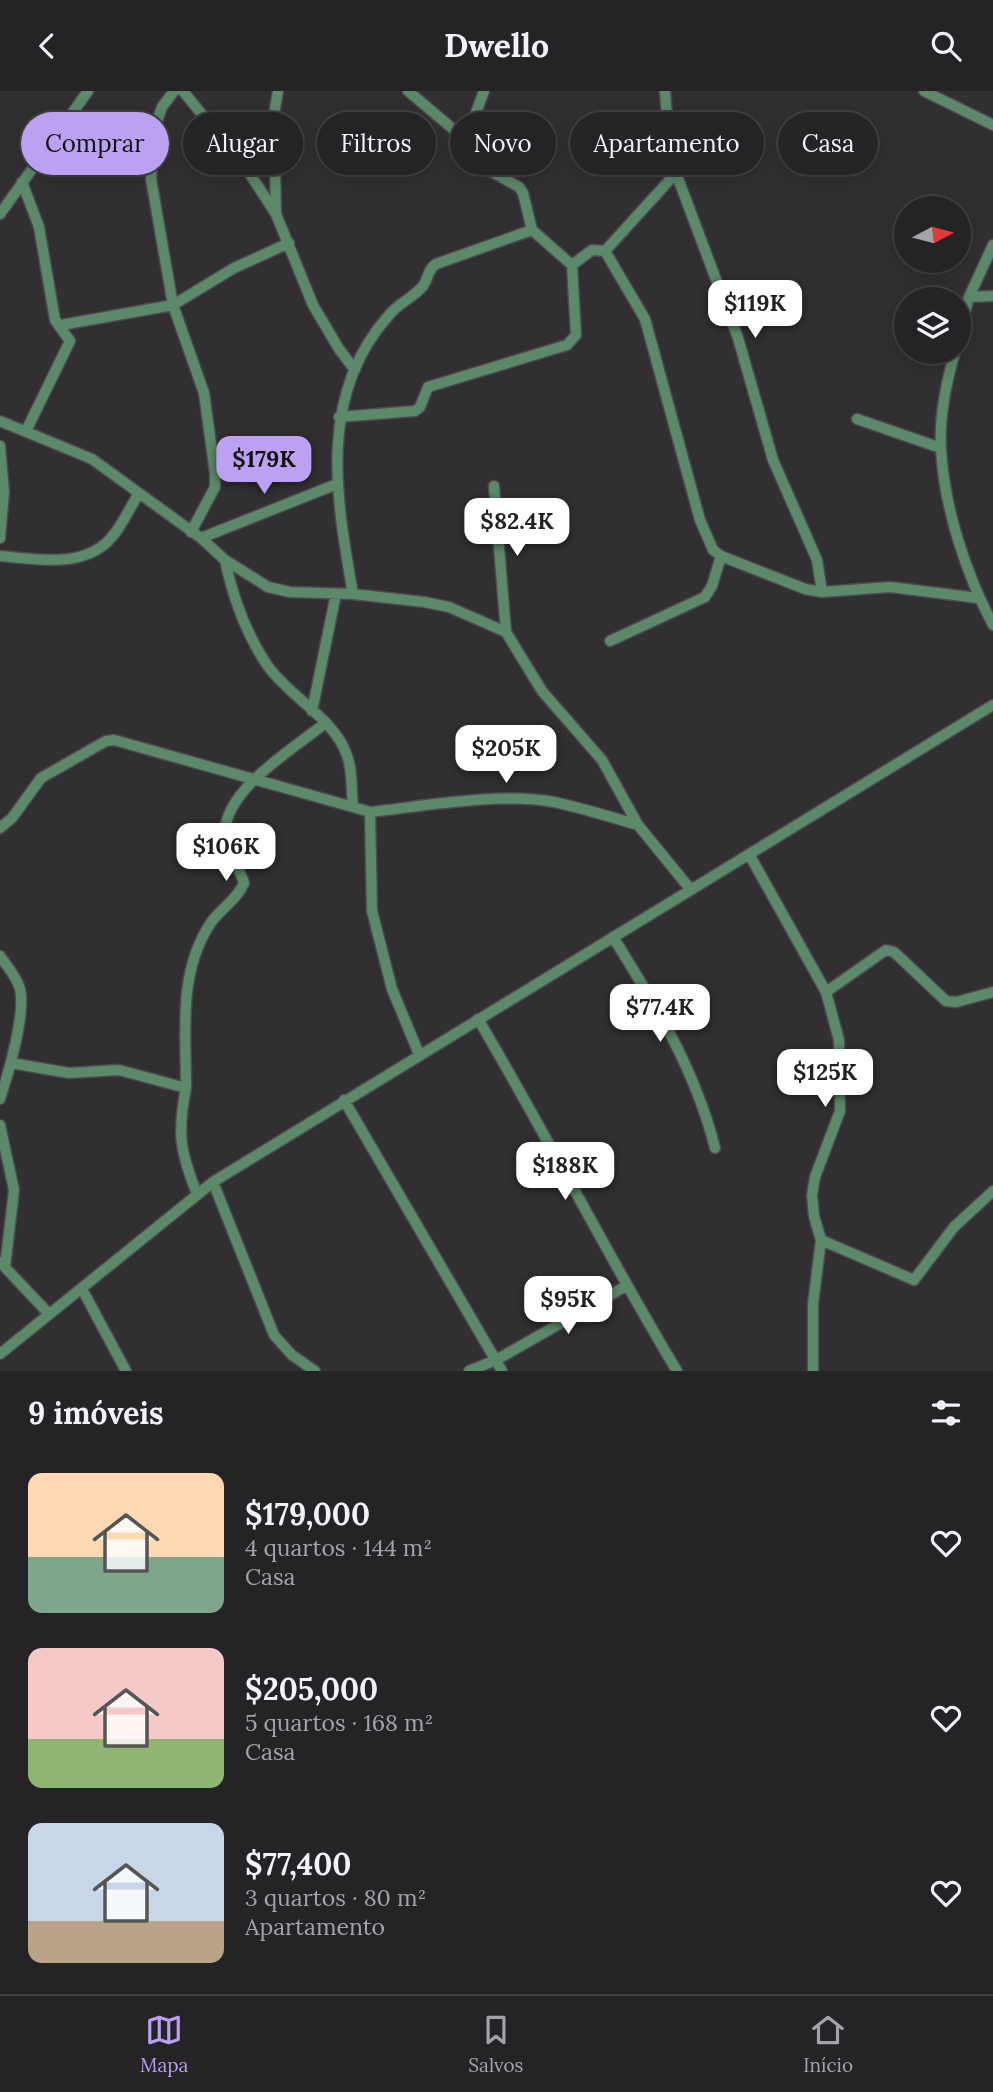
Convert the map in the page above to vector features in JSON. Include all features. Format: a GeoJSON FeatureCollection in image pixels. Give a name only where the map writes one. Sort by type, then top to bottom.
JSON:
{"type":"FeatureCollection","features":[{"type":"Feature","properties":{"kind":"street"},"geometry":{"type":"LineString","coordinates":[[0,214],[88,91]]}},
{"type":"Feature","properties":{"kind":"street"},"geometry":{"type":"LineString","coordinates":[[174,91],[162,107],[155,127],[151,179],[173,305],[202,384],[215,473],[215,487],[191,532]]}},
{"type":"Feature","properties":{"kind":"street"},"geometry":{"type":"LineString","coordinates":[[183,91],[247,171],[276,214],[313,305],[355,370]]}},
{"type":"Feature","properties":{"kind":"street"},"geometry":{"type":"LineString","coordinates":[[276,214],[274,114],[278,91]]}},
{"type":"Feature","properties":{"kind":"street"},"geometry":{"type":"LineString","coordinates":[[408,91],[450,126]]}},
{"type":"Feature","properties":{"kind":"street"},"geometry":{"type":"LineString","coordinates":[[476,112],[484,91]]}},
{"type":"Feature","properties":{"kind":"street"},"geometry":{"type":"LineString","coordinates":[[665,91],[667,112]]}},
{"type":"Feature","properties":{"kind":"street"},"geometry":{"type":"LineString","coordinates":[[924,91],[993,125]]}},
{"type":"Feature","properties":{"kind":"street"},"geometry":{"type":"LineString","coordinates":[[339,417],[415,411],[420,407],[428,387],[567,345],[576,335],[572,265],[531,230],[519,187],[497,175]]}},
{"type":"Feature","properties":{"kind":"street"},"geometry":{"type":"LineString","coordinates":[[605,251],[674,175]]}},
{"type":"Feature","properties":{"kind":"street"},"geometry":{"type":"LineString","coordinates":[[677,175],[738,338],[773,460],[817,560],[822,592]]}},
{"type":"Feature","properties":{"kind":"street"},"geometry":{"type":"LineString","coordinates":[[22,182],[39,227],[53,311],[69,336],[68,348],[26,431]]}},
{"type":"Feature","properties":{"kind":"street"},"geometry":{"type":"LineString","coordinates":[[353,594],[338,507],[337,484],[339,417],[342,401],[355,370],[390,314],[424,285],[429,269],[436,264],[531,230]]}},
{"type":"Feature","properties":{"kind":"street"},"geometry":{"type":"LineString","coordinates":[[61,325],[173,305],[234,268],[289,243]]}},
{"type":"Feature","properties":{"kind":"street"},"geometry":{"type":"LineString","coordinates":[[971,293],[993,245]]}},
{"type":"Feature","properties":{"kind":"street"},"geometry":{"type":"LineString","coordinates":[[572,265],[592,250],[605,251]]}},
{"type":"Feature","properties":{"kind":"street"},"geometry":{"type":"LineString","coordinates":[[605,251],[645,319],[700,520],[713,550],[721,556],[805,589],[822,592],[890,587],[978,598]]}},
{"type":"Feature","properties":{"kind":"street"},"geometry":{"type":"LineString","coordinates":[[971,297],[993,296]]}},
{"type":"Feature","properties":{"kind":"street"},"geometry":{"type":"LineString","coordinates":[[953,364],[943,412],[941,448],[953,516],[978,598],[993,625]]}},
{"type":"Feature","properties":{"kind":"street"},"geometry":{"type":"LineString","coordinates":[[857,419],[941,448]]}},
{"type":"Feature","properties":{"kind":"street"},"geometry":{"type":"LineString","coordinates":[[0,421],[92,459],[138,495],[201,538],[225,560],[268,587],[290,592],[353,594],[449,607],[506,632]]}},
{"type":"Feature","properties":{"kind":"street"},"geometry":{"type":"LineString","coordinates":[[0,446],[4,492],[0,538]]}},
{"type":"Feature","properties":{"kind":"street"},"geometry":{"type":"LineString","coordinates":[[201,538],[337,484]]}},
{"type":"Feature","properties":{"kind":"street"},"geometry":{"type":"LineString","coordinates":[[494,486],[506,632],[542,691],[602,760],[638,825],[691,890]]}},
{"type":"Feature","properties":{"kind":"street"},"geometry":{"type":"LineString","coordinates":[[0,556],[59,560],[83,556],[111,538],[138,495]]}},
{"type":"Feature","properties":{"kind":"street"},"geometry":{"type":"LineString","coordinates":[[610,641],[705,597],[712,586],[721,556]]}},
{"type":"Feature","properties":{"kind":"street"},"geometry":{"type":"LineString","coordinates":[[225,560],[234,601],[247,631],[268,667],[344,747],[350,765],[353,807]]}},
{"type":"Feature","properties":{"kind":"street"},"geometry":{"type":"LineString","coordinates":[[312,711],[336,594]]}},
{"type":"Feature","properties":{"kind":"street"},"geometry":{"type":"LineString","coordinates":[[0,1354],[213,1182],[993,705]]}},
{"type":"Feature","properties":{"kind":"street"},"geometry":{"type":"LineString","coordinates":[[197,1194],[181,1152],[178,1135],[186,1088],[186,998],[190,968],[211,923],[243,887],[243,878],[228,848],[225,833],[234,801],[324,724]]}},
{"type":"Feature","properties":{"kind":"street"},"geometry":{"type":"LineString","coordinates":[[0,828],[12,818],[41,778],[106,740],[114,740],[253,782],[370,812],[470,801],[529,800],[553,802],[638,825]]}},
{"type":"Feature","properties":{"kind":"street"},"geometry":{"type":"LineString","coordinates":[[370,812],[372,911],[392,989],[419,1054]]}},
{"type":"Feature","properties":{"kind":"street"},"geometry":{"type":"LineString","coordinates":[[749,854],[826,992],[839,1040],[840,1111],[815,1177],[812,1195],[814,1216],[821,1240],[813,1304],[813,1371]]}},
{"type":"Feature","properties":{"kind":"street"},"geometry":{"type":"LineString","coordinates":[[613,937],[677,1042],[693,1077],[715,1148]]}},
{"type":"Feature","properties":{"kind":"street"},"geometry":{"type":"LineString","coordinates":[[826,992],[886,950],[894,952],[946,1001],[956,1002],[993,992]]}},
{"type":"Feature","properties":{"kind":"street"},"geometry":{"type":"LineString","coordinates":[[0,956],[17,982],[21,998],[11,1063],[0,1099]]}},
{"type":"Feature","properties":{"kind":"street"},"geometry":{"type":"LineString","coordinates":[[478,1019],[541,1124],[626,1286],[677,1371]]}},
{"type":"Feature","properties":{"kind":"street"},"geometry":{"type":"LineString","coordinates":[[11,1063],[69,1073],[119,1070],[186,1088]]}},
{"type":"Feature","properties":{"kind":"street"},"geometry":{"type":"LineString","coordinates":[[344,1100],[502,1371]]}},
{"type":"Feature","properties":{"kind":"street"},"geometry":{"type":"LineString","coordinates":[[0,1125],[14,1191],[3,1264],[49,1314]]}},
{"type":"Feature","properties":{"kind":"street"},"geometry":{"type":"LineString","coordinates":[[213,1182],[274,1335],[292,1355],[315,1371]]}},
{"type":"Feature","properties":{"kind":"street"},"geometry":{"type":"LineString","coordinates":[[821,1240],[914,1280],[954,1227],[993,1191]]}},
{"type":"Feature","properties":{"kind":"street"},"geometry":{"type":"LineString","coordinates":[[469,1371],[496,1360],[626,1286]]}},
{"type":"Feature","properties":{"kind":"street"},"geometry":{"type":"LineString","coordinates":[[82,1289],[125,1371]]}}]}
